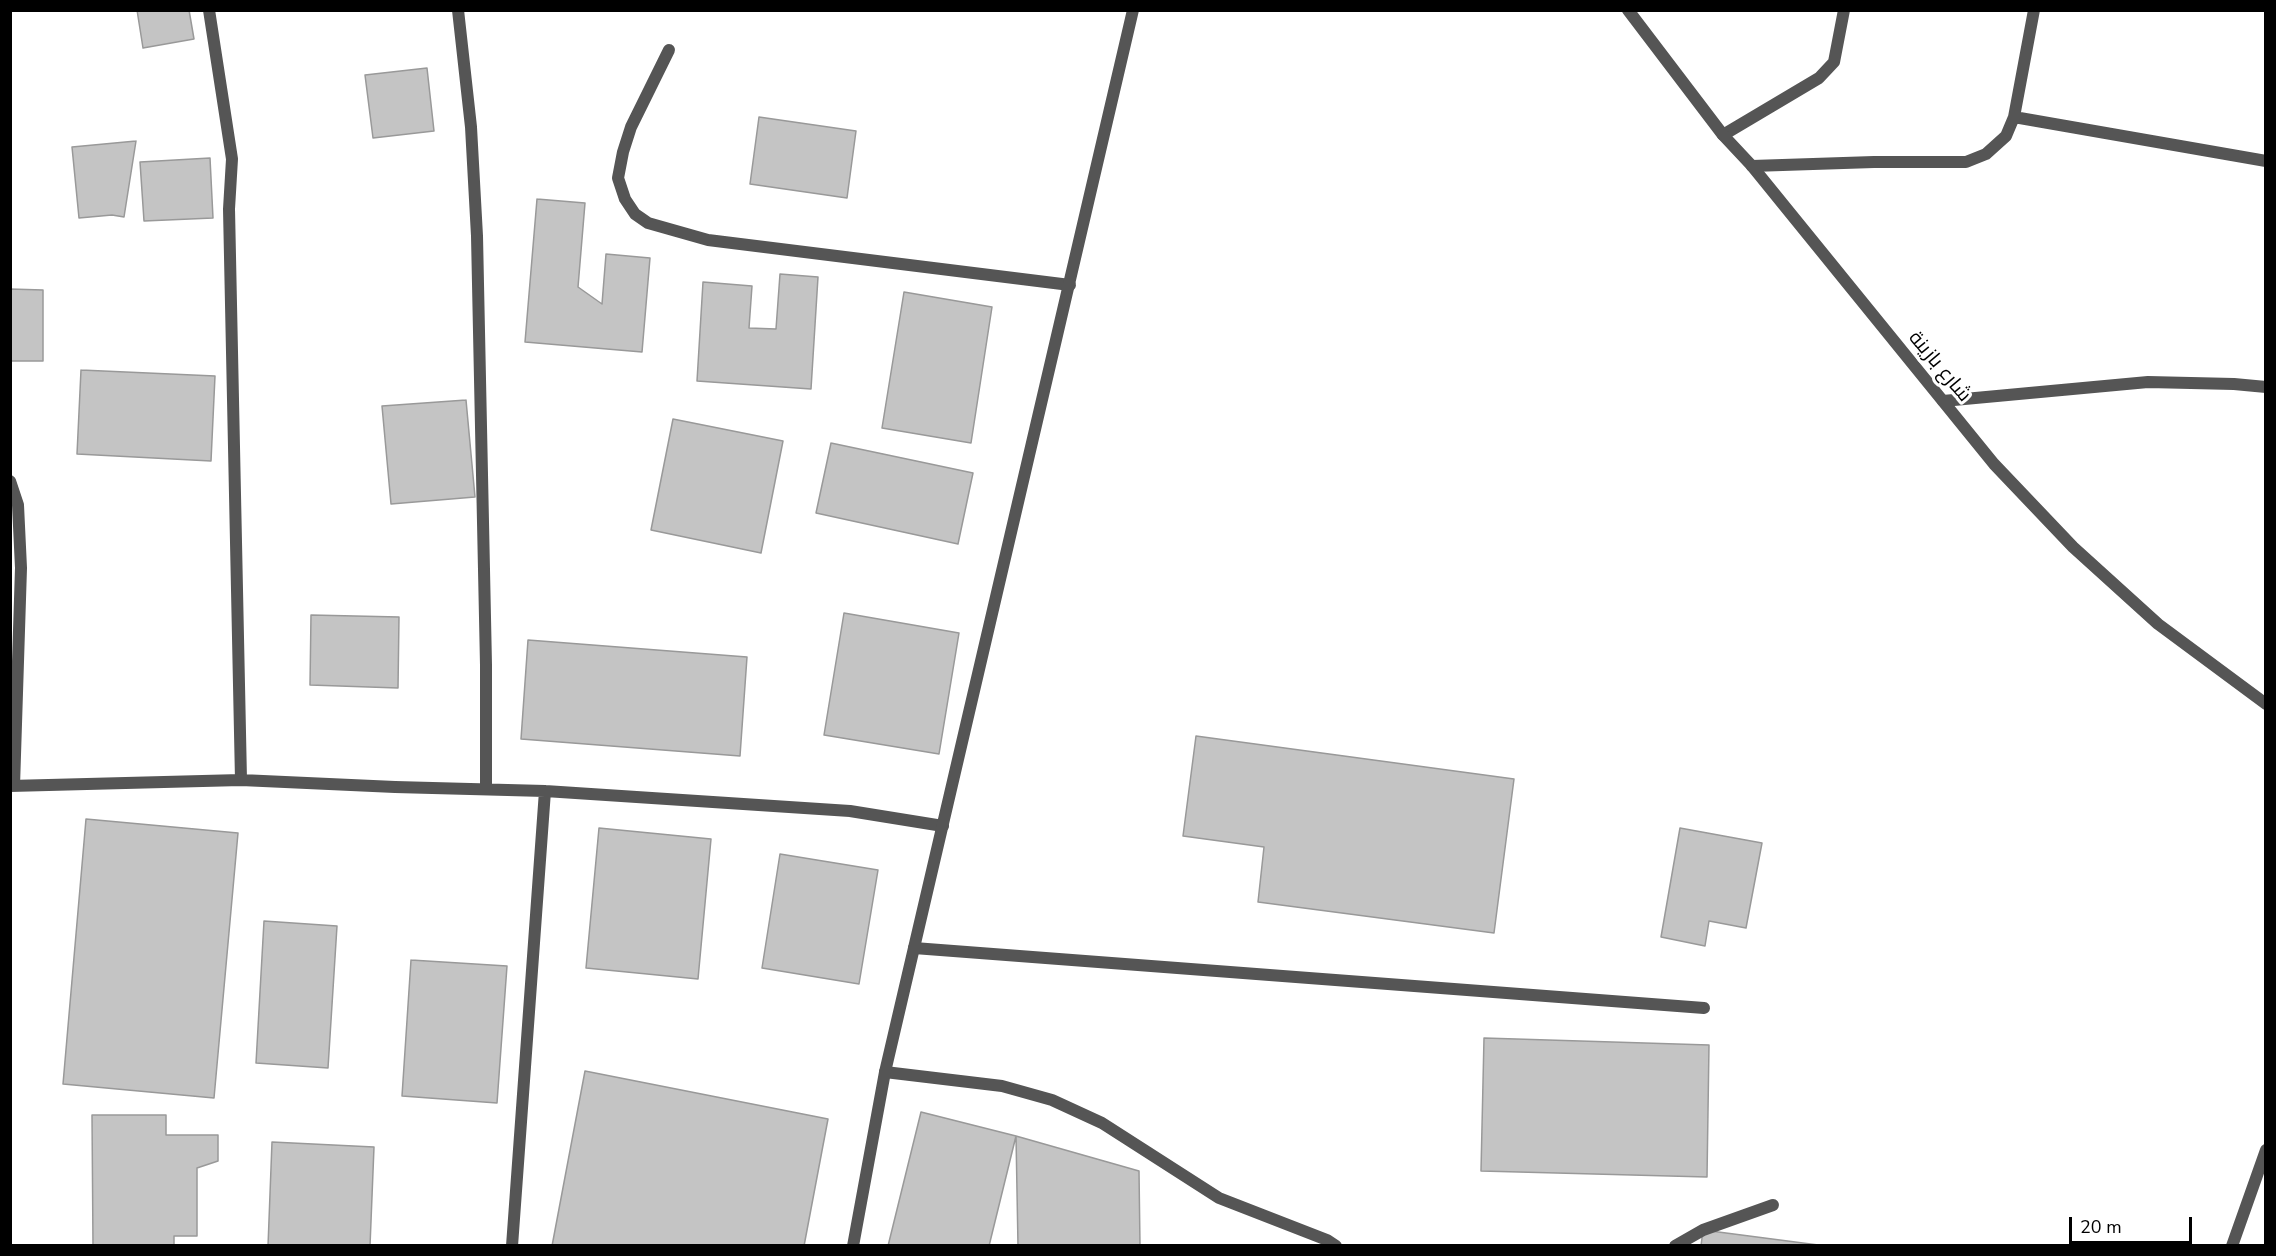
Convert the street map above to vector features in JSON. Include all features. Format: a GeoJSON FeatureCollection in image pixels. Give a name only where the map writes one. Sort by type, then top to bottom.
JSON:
{"type":"FeatureCollection","features":[{"type":"Feature","properties":{"kind":"street"},"geometry":{"type":"LineString","coordinates":[[209,10],[232,159],[229,209],[241,780]]}},
{"type":"Feature","properties":{"kind":"street"},"geometry":{"type":"LineString","coordinates":[[458,10],[471,127],[477,236],[486,665],[486,788]]}},
{"type":"Feature","properties":{"kind":"street"},"geometry":{"type":"LineString","coordinates":[[853,1245],[885,1072],[1133,10]]}},
{"type":"Feature","properties":{"kind":"street","name":"شارع بازينة"},"geometry":{"type":"LineString","coordinates":[[1628,10],[1723,135],[1752,166],[1994,464],[2073,547],[2158,624],[2265,704]]}},
{"type":"Feature","properties":{"kind":"street"},"geometry":{"type":"LineString","coordinates":[[1723,135],[1819,78],[1834,62],[1844,10]]}},
{"type":"Feature","properties":{"kind":"street"},"geometry":{"type":"LineString","coordinates":[[1752,166],[1966,162],[1986,154],[2006,136],[2014,117],[2034,10]]}},
{"type":"Feature","properties":{"kind":"street"},"geometry":{"type":"LineString","coordinates":[[669,50],[631,127],[618,178],[625,200],[635,214],[648,223],[708,240],[1070,285]]}},
{"type":"Feature","properties":{"kind":"street"},"geometry":{"type":"LineString","coordinates":[[2014,117],[2265,161]]}},
{"type":"Feature","properties":{"kind":"street"},"geometry":{"type":"LineString","coordinates":[[1943,401],[2148,382],[2265,387]]}},
{"type":"Feature","properties":{"kind":"street"},"geometry":{"type":"LineString","coordinates":[[10,481],[18,505],[21,568],[12,786],[241,780],[394,787],[545,790],[850,811],[943,826]]}},
{"type":"Feature","properties":{"kind":"street"},"geometry":{"type":"LineString","coordinates":[[512,1245],[545,790]]}},
{"type":"Feature","properties":{"kind":"street"},"geometry":{"type":"LineString","coordinates":[[914,948],[1704,1008]]}},
{"type":"Feature","properties":{"kind":"street"},"geometry":{"type":"LineString","coordinates":[[885,1072],[1002,1086],[1052,1100],[1102,1122],[1219,1198],[1336,1245]]}},
{"type":"Feature","properties":{"kind":"street"},"geometry":{"type":"LineString","coordinates":[[2232,1245],[2265,1150]]}},
{"type":"Feature","properties":{"kind":"street"},"geometry":{"type":"LineString","coordinates":[[1675,1245],[1703,1230],[1773,1205]]}},
{"type":"Feature","properties":{"kind":"building"},"geometry":{"type":"Polygon","coordinates":[[[137,10],[189,10],[194,39],[143,48],[137,10]]]}},
{"type":"Feature","properties":{"kind":"building"},"geometry":{"type":"Polygon","coordinates":[[[427,68],[434,131],[373,138],[365,75],[427,68]]]}},
{"type":"Feature","properties":{"kind":"building"},"geometry":{"type":"Polygon","coordinates":[[[759,117],[856,131],[847,198],[750,184],[759,117]]]}},
{"type":"Feature","properties":{"kind":"building"},"geometry":{"type":"Polygon","coordinates":[[[136,141],[124,217],[112,215],[79,218],[72,147],[136,141]]]}},
{"type":"Feature","properties":{"kind":"building"},"geometry":{"type":"Polygon","coordinates":[[[210,158],[213,218],[144,221],[140,162],[210,158]]]}},
{"type":"Feature","properties":{"kind":"building"},"geometry":{"type":"Polygon","coordinates":[[[537,199],[585,203],[578,287],[602,304],[606,254],[650,258],[642,352],[525,342],[537,199]]]}},
{"type":"Feature","properties":{"kind":"building"},"geometry":{"type":"Polygon","coordinates":[[[780,274],[818,277],[811,389],[697,381],[703,282],[752,286],[749,328],[776,329],[780,274]]]}},
{"type":"Feature","properties":{"kind":"building"},"geometry":{"type":"Polygon","coordinates":[[[10,289],[43,290],[43,361],[10,361],[10,289]]]}},
{"type":"Feature","properties":{"kind":"building"},"geometry":{"type":"Polygon","coordinates":[[[904,292],[992,307],[971,443],[882,428],[904,292]]]}},
{"type":"Feature","properties":{"kind":"building"},"geometry":{"type":"Polygon","coordinates":[[[81,370],[215,376],[211,461],[77,454],[81,370]]]}},
{"type":"Feature","properties":{"kind":"building"},"geometry":{"type":"Polygon","coordinates":[[[466,400],[475,497],[391,504],[382,406],[466,400]]]}},
{"type":"Feature","properties":{"kind":"building"},"geometry":{"type":"Polygon","coordinates":[[[673,419],[783,441],[761,553],[651,530],[673,419]]]}},
{"type":"Feature","properties":{"kind":"building"},"geometry":{"type":"Polygon","coordinates":[[[831,443],[973,473],[958,544],[816,513],[831,443]]]}},
{"type":"Feature","properties":{"kind":"building"},"geometry":{"type":"Polygon","coordinates":[[[844,613],[959,633],[939,754],[824,735],[844,613]]]}},
{"type":"Feature","properties":{"kind":"building"},"geometry":{"type":"Polygon","coordinates":[[[311,615],[399,617],[398,688],[310,685],[311,615]]]}},
{"type":"Feature","properties":{"kind":"building"},"geometry":{"type":"Polygon","coordinates":[[[528,640],[747,657],[740,756],[521,739],[528,640]]]}},
{"type":"Feature","properties":{"kind":"building"},"geometry":{"type":"Polygon","coordinates":[[[1196,736],[1514,779],[1494,933],[1258,902],[1264,847],[1183,836],[1196,736]]]}},
{"type":"Feature","properties":{"kind":"building"},"geometry":{"type":"Polygon","coordinates":[[[86,819],[238,833],[214,1098],[63,1084],[86,819]]]}},
{"type":"Feature","properties":{"kind":"building"},"geometry":{"type":"Polygon","coordinates":[[[599,828],[711,839],[698,979],[586,968],[599,828]]]}},
{"type":"Feature","properties":{"kind":"building"},"geometry":{"type":"Polygon","coordinates":[[[1680,828],[1762,843],[1746,928],[1709,921],[1705,946],[1661,937],[1680,828]]]}},
{"type":"Feature","properties":{"kind":"building"},"geometry":{"type":"Polygon","coordinates":[[[780,854],[878,870],[859,984],[762,968],[780,854]]]}},
{"type":"Feature","properties":{"kind":"building"},"geometry":{"type":"Polygon","coordinates":[[[264,921],[337,926],[328,1068],[256,1063],[264,921]]]}},
{"type":"Feature","properties":{"kind":"building"},"geometry":{"type":"Polygon","coordinates":[[[411,960],[507,966],[497,1103],[402,1096],[411,960]]]}},
{"type":"Feature","properties":{"kind":"building"},"geometry":{"type":"Polygon","coordinates":[[[1484,1038],[1709,1045],[1707,1177],[1481,1171],[1484,1038]]]}},
{"type":"Feature","properties":{"kind":"building"},"geometry":{"type":"Polygon","coordinates":[[[585,1071],[828,1119],[804,1246],[552,1246],[585,1071]]]}},
{"type":"Feature","properties":{"kind":"building"},"geometry":{"type":"Polygon","coordinates":[[[921,1112],[1016,1136],[989,1246],[888,1246],[921,1112]]]}},
{"type":"Feature","properties":{"kind":"building"},"geometry":{"type":"Polygon","coordinates":[[[92,1115],[166,1115],[166,1135],[218,1135],[218,1161],[197,1168],[197,1236],[174,1236],[174,1246],[93,1246],[92,1115]]]}},
{"type":"Feature","properties":{"kind":"building"},"geometry":{"type":"Polygon","coordinates":[[[1016,1136],[1139,1171],[1140,1246],[1018,1246],[1016,1136]]]}},
{"type":"Feature","properties":{"kind":"building"},"geometry":{"type":"Polygon","coordinates":[[[272,1142],[374,1147],[370,1246],[268,1246],[272,1142]]]}},
{"type":"Feature","properties":{"kind":"building"},"geometry":{"type":"Polygon","coordinates":[[[1703,1230],[1826,1246],[1701,1246],[1703,1230]]]}}]}
